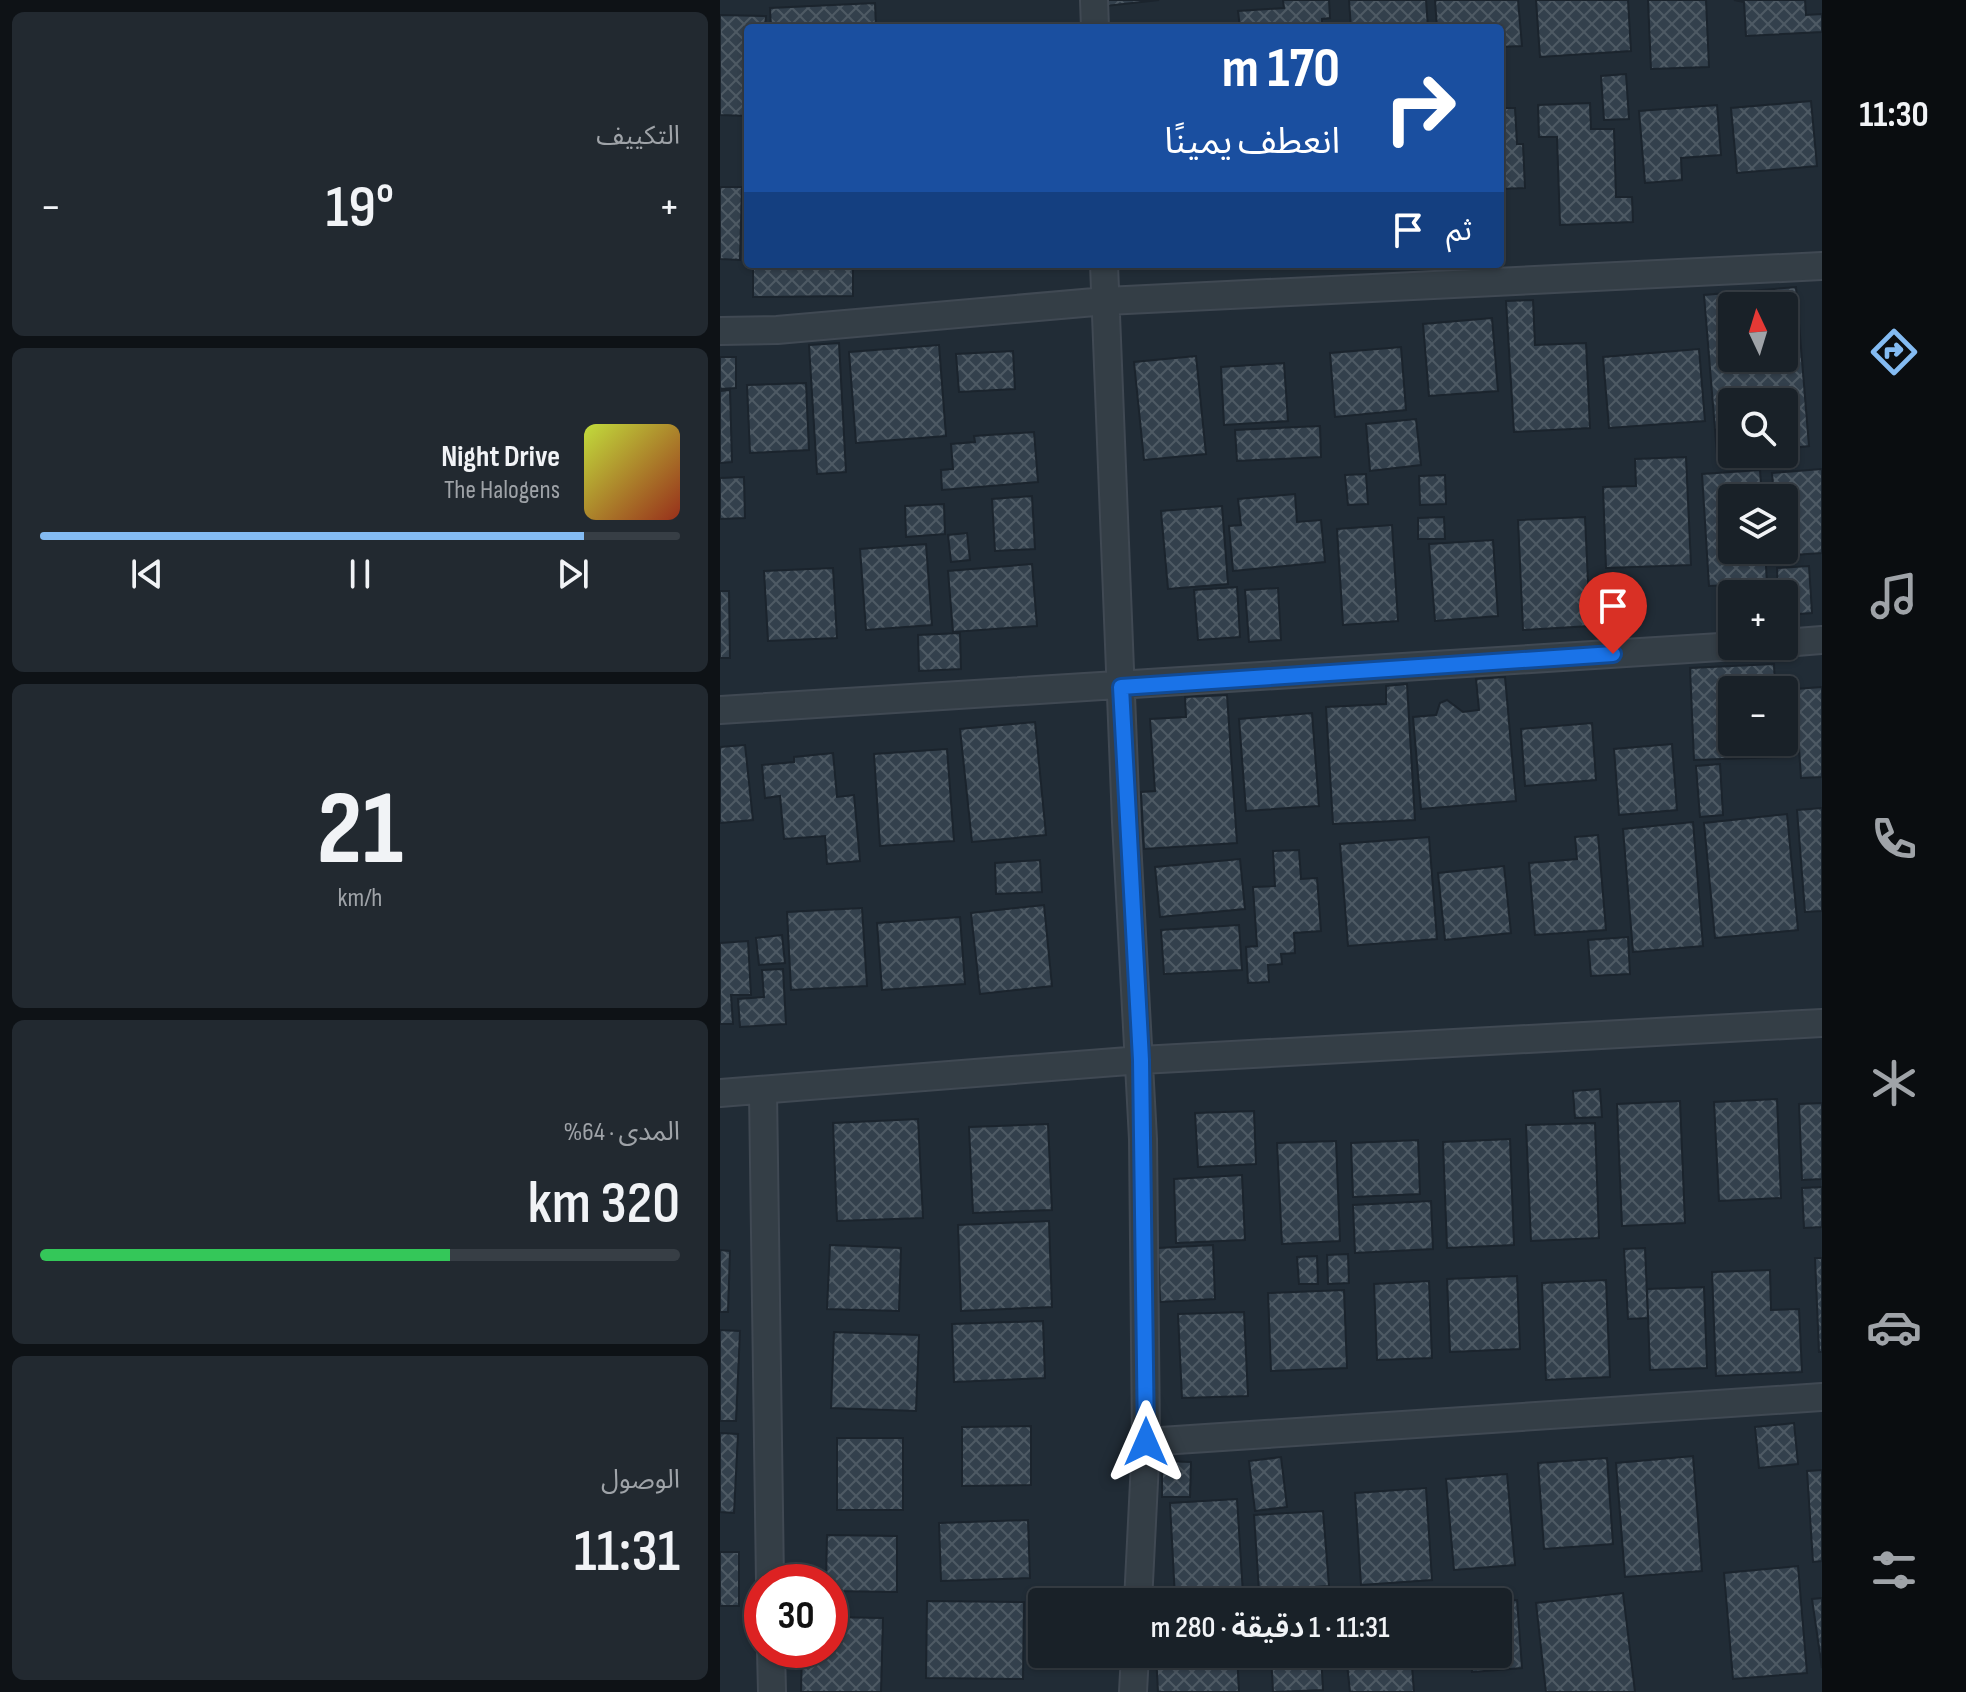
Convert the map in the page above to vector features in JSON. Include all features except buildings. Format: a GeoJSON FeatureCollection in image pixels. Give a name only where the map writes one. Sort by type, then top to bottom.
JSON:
{"type":"FeatureCollection","features":[{"type":"Feature","properties":{"kind":"street"},"geometry":{"type":"LineString","coordinates":[[1094,0],[1095,24]]}},
{"type":"Feature","properties":{"kind":"street"},"geometry":{"type":"LineString","coordinates":[[720,331],[777,330],[1106,301],[1822,266]]}},
{"type":"Feature","properties":{"kind":"street"},"geometry":{"type":"LineString","coordinates":[[1104,268],[1121,687],[1141,1060],[1146,1442],[1139,1588]]}},
{"type":"Feature","properties":{"kind":"street"},"geometry":{"type":"LineString","coordinates":[[1798,642],[1822,640]]}},
{"type":"Feature","properties":{"kind":"street"},"geometry":{"type":"LineString","coordinates":[[720,710],[1718,647]]}},
{"type":"Feature","properties":{"kind":"street"},"geometry":{"type":"LineString","coordinates":[[720,1093],[1141,1060],[1822,1023]]}},
{"type":"Feature","properties":{"kind":"street"},"geometry":{"type":"LineString","coordinates":[[763,1092],[770,1564]]}},
{"type":"Feature","properties":{"kind":"street"},"geometry":{"type":"LineString","coordinates":[[1146,1442],[1822,1397]]}},
{"type":"Feature","properties":{"kind":"street"},"geometry":{"type":"LineString","coordinates":[[771,1668],[772,1692]]}},
{"type":"Feature","properties":{"kind":"street"},"geometry":{"type":"LineString","coordinates":[[1133,1692],[1134,1668]]}},
{"type":"Feature","properties":{"kind":"route"},"geometry":{"type":"LineString","coordinates":[[1146,1442],[1141,1060],[1121,687],[1613,654]]}}]}
